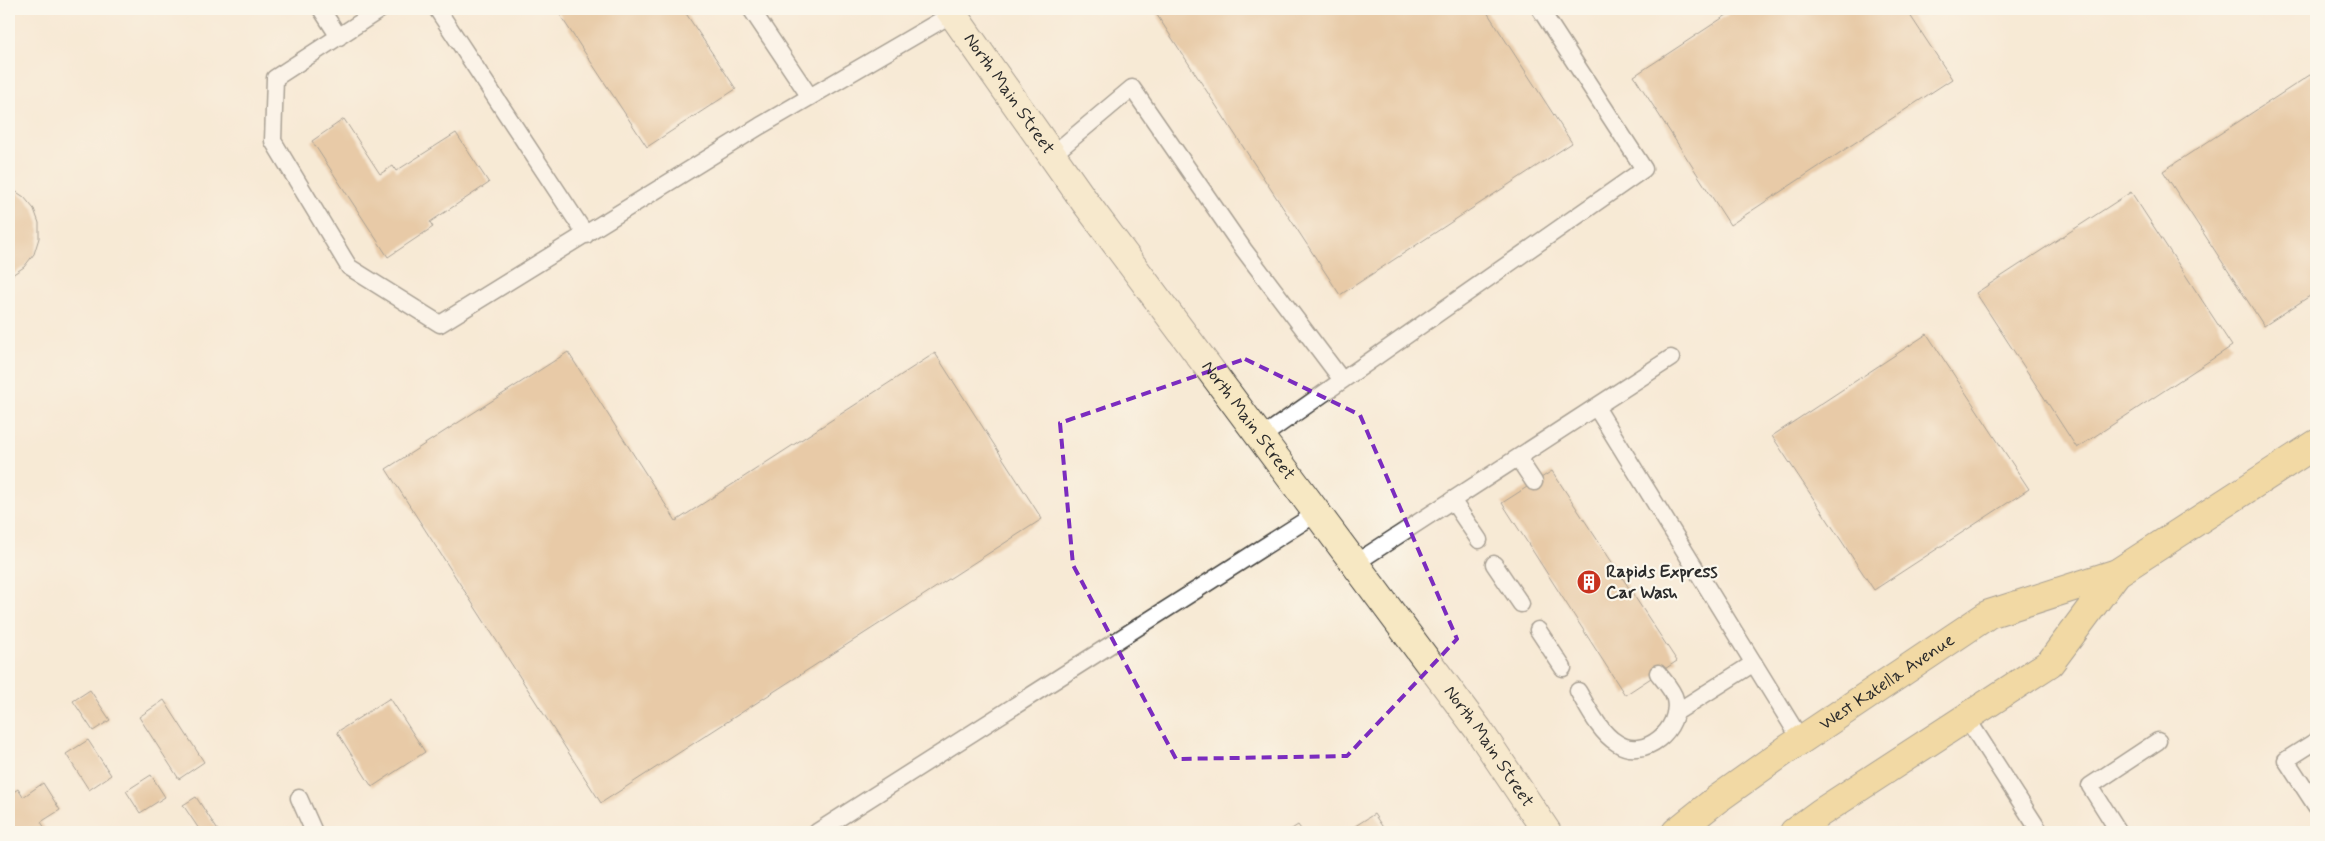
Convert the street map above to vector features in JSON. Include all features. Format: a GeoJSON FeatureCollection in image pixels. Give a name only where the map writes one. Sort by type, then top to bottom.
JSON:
{"type":"FeatureCollection","features":[{"type":"Feature","properties":{"kind":"main road","name":"North Main Street"},"geometry":{"type":"LineString","coordinates":[[951,11],[1051,156],[1478,729],[1547,832]]}},
{"type":"Feature","properties":{"kind":"main road","name":"West Katella Avenue"},"geometry":{"type":"LineString","coordinates":[[1676,832],[1716,800],[1801,740],[1989,614],[2117,573],[2316,444]]}},
{"type":"Feature","properties":{"kind":"main road","name":"West Katella Avenue"},"geometry":{"type":"LineString","coordinates":[[1794,832],[1820,812],[2050,663],[2117,573]]}},
{"type":"Feature","properties":{"kind":"lane"},"geometry":{"type":"LineString","coordinates":[[321,9],[338,37]]}},
{"type":"Feature","properties":{"kind":"lane"},"geometry":{"type":"LineString","coordinates":[[381,9],[276,78],[272,141],[349,267],[440,324],[951,11]]}},
{"type":"Feature","properties":{"kind":"lane"},"geometry":{"type":"LineString","coordinates":[[437,9],[586,235]]}},
{"type":"Feature","properties":{"kind":"lane"},"geometry":{"type":"LineString","coordinates":[[751,9],[810,97]]}},
{"type":"Feature","properties":{"kind":"lane"},"geometry":{"type":"LineString","coordinates":[[1260,438],[1644,169],[1540,9]]}},
{"type":"Feature","properties":{"kind":"lane"},"geometry":{"type":"LineString","coordinates":[[1051,156],[1132,88],[1244,250],[1342,380]]}},
{"type":"Feature","properties":{"kind":"lane"},"geometry":{"type":"LineString","coordinates":[[1354,564],[1672,358]]}},
{"type":"Feature","properties":{"kind":"lane"},"geometry":{"type":"LineString","coordinates":[[1596,407],[1801,740]]}},
{"type":"Feature","properties":{"kind":"lane"},"geometry":{"type":"LineString","coordinates":[[1518,458],[1534,482]]}},
{"type":"Feature","properties":{"kind":"lane"},"geometry":{"type":"LineString","coordinates":[[1452,500],[1479,540]]}},
{"type":"Feature","properties":{"kind":"lane"},"geometry":{"type":"LineString","coordinates":[[817,832],[1316,513]]}},
{"type":"Feature","properties":{"kind":"lane"},"geometry":{"type":"LineString","coordinates":[[1494,564],[1521,604]]}},
{"type":"Feature","properties":{"kind":"lane"},"geometry":{"type":"LineString","coordinates":[[1538,630],[1563,668]]}},
{"type":"Feature","properties":{"kind":"lane"},"geometry":{"type":"LineString","coordinates":[[1675,713],[1754,663]]}},
{"type":"Feature","properties":{"kind":"lane"},"geometry":{"type":"LineString","coordinates":[[1578,691],[1600,725],[1616,743],[1630,750],[1650,746],[1666,733],[1675,721],[1675,698],[1658,673]]}},
{"type":"Feature","properties":{"kind":"lane"},"geometry":{"type":"LineString","coordinates":[[1966,717],[2040,832]]}},
{"type":"Feature","properties":{"kind":"lane"},"geometry":{"type":"LineString","coordinates":[[2119,832],[2090,786],[2158,741]]}},
{"type":"Feature","properties":{"kind":"lane"},"geometry":{"type":"LineString","coordinates":[[2316,741],[2286,760],[2316,806]]}},
{"type":"Feature","properties":{"kind":"lane"},"geometry":{"type":"LineString","coordinates":[[299,798],[314,832]]}},
{"type":"Feature","properties":{"kind":"highlighted area"},"geometry":{"type":"Polygon","coordinates":[[[1245,359],[1360,415],[1457,639],[1347,756],[1176,759],[1073,565],[1060,423],[1245,359]]]}},
{"type":"Feature","properties":{"kind":"building"},"geometry":{"type":"Polygon","coordinates":[[[556,9],[683,9],[736,89],[647,147],[556,9]]]}},
{"type":"Feature","properties":{"kind":"building"},"geometry":{"type":"Polygon","coordinates":[[[1153,9],[1485,9],[1572,143],[1340,295],[1153,9]]]}},
{"type":"Feature","properties":{"kind":"building"},"geometry":{"type":"Polygon","coordinates":[[[1736,9],[1906,9],[1952,79],[1730,225],[1634,76],[1736,9]]]}},
{"type":"Feature","properties":{"kind":"building"},"geometry":{"type":"Polygon","coordinates":[[[2316,71],[2316,292],[2264,326],[2163,171],[2316,71]]]}},
{"type":"Feature","properties":{"kind":"building"},"geometry":{"type":"Polygon","coordinates":[[[344,119],[380,174],[393,166],[396,171],[456,133],[489,183],[430,222],[433,227],[388,257],[312,141],[344,119]]]}},
{"type":"Feature","properties":{"kind":"building"},"geometry":{"type":"Polygon","coordinates":[[[9,187],[24,197],[34,209],[39,223],[39,238],[34,254],[24,267],[9,277],[9,187]]]}},
{"type":"Feature","properties":{"kind":"building"},"geometry":{"type":"Polygon","coordinates":[[[2131,192],[2232,346],[2077,448],[1976,293],[2131,192]]]}},
{"type":"Feature","properties":{"kind":"building"},"geometry":{"type":"Polygon","coordinates":[[[1927,334],[2029,489],[1874,590],[1772,436],[1927,334]]]}},
{"type":"Feature","properties":{"kind":"building"},"geometry":{"type":"Polygon","coordinates":[[[568,352],[676,521],[935,353],[1042,519],[601,803],[386,469],[568,352]]]}},
{"type":"Feature","properties":{"kind":"building","name":"Rapids Express Car Wash"},"geometry":{"type":"Polygon","coordinates":[[[1552,471],[1677,661],[1625,695],[1502,503],[1552,471]]]}},
{"type":"Feature","properties":{"kind":"building"},"geometry":{"type":"Polygon","coordinates":[[[90,690],[110,720],[93,731],[73,701],[90,690]]]}},
{"type":"Feature","properties":{"kind":"building"},"geometry":{"type":"Polygon","coordinates":[[[390,698],[425,752],[372,787],[337,732],[390,698]]]}},
{"type":"Feature","properties":{"kind":"building"},"geometry":{"type":"Polygon","coordinates":[[[164,700],[204,762],[179,779],[139,717],[164,700]]]}},
{"type":"Feature","properties":{"kind":"building"},"geometry":{"type":"Polygon","coordinates":[[[88,740],[111,775],[89,790],[66,754],[88,740]]]}},
{"type":"Feature","properties":{"kind":"building"},"geometry":{"type":"Polygon","coordinates":[[[151,775],[165,797],[140,813],[126,791],[151,775]]]}},
{"type":"Feature","properties":{"kind":"building"},"geometry":{"type":"Polygon","coordinates":[[[43,783],[60,810],[41,822],[45,828],[39,832],[9,832],[9,795],[18,789],[23,797],[43,783]]]}},
{"type":"Feature","properties":{"kind":"building"},"geometry":{"type":"Polygon","coordinates":[[[196,797],[219,832],[201,832],[183,805],[196,797]]]}},
{"type":"Feature","properties":{"kind":"building"},"geometry":{"type":"Polygon","coordinates":[[[1374,814],[1386,832],[1346,832],[1374,814]]]}},
{"type":"Feature","properties":{"kind":"building"},"geometry":{"type":"Polygon","coordinates":[[[1298,825],[1303,832],[1287,832],[1298,825]]]}},
{"type":"Feature","properties":{"kind":"place","name":"Rapids Express Car Wash"},"geometry":{"type":"Point","coordinates":[1589,582]}}]}
